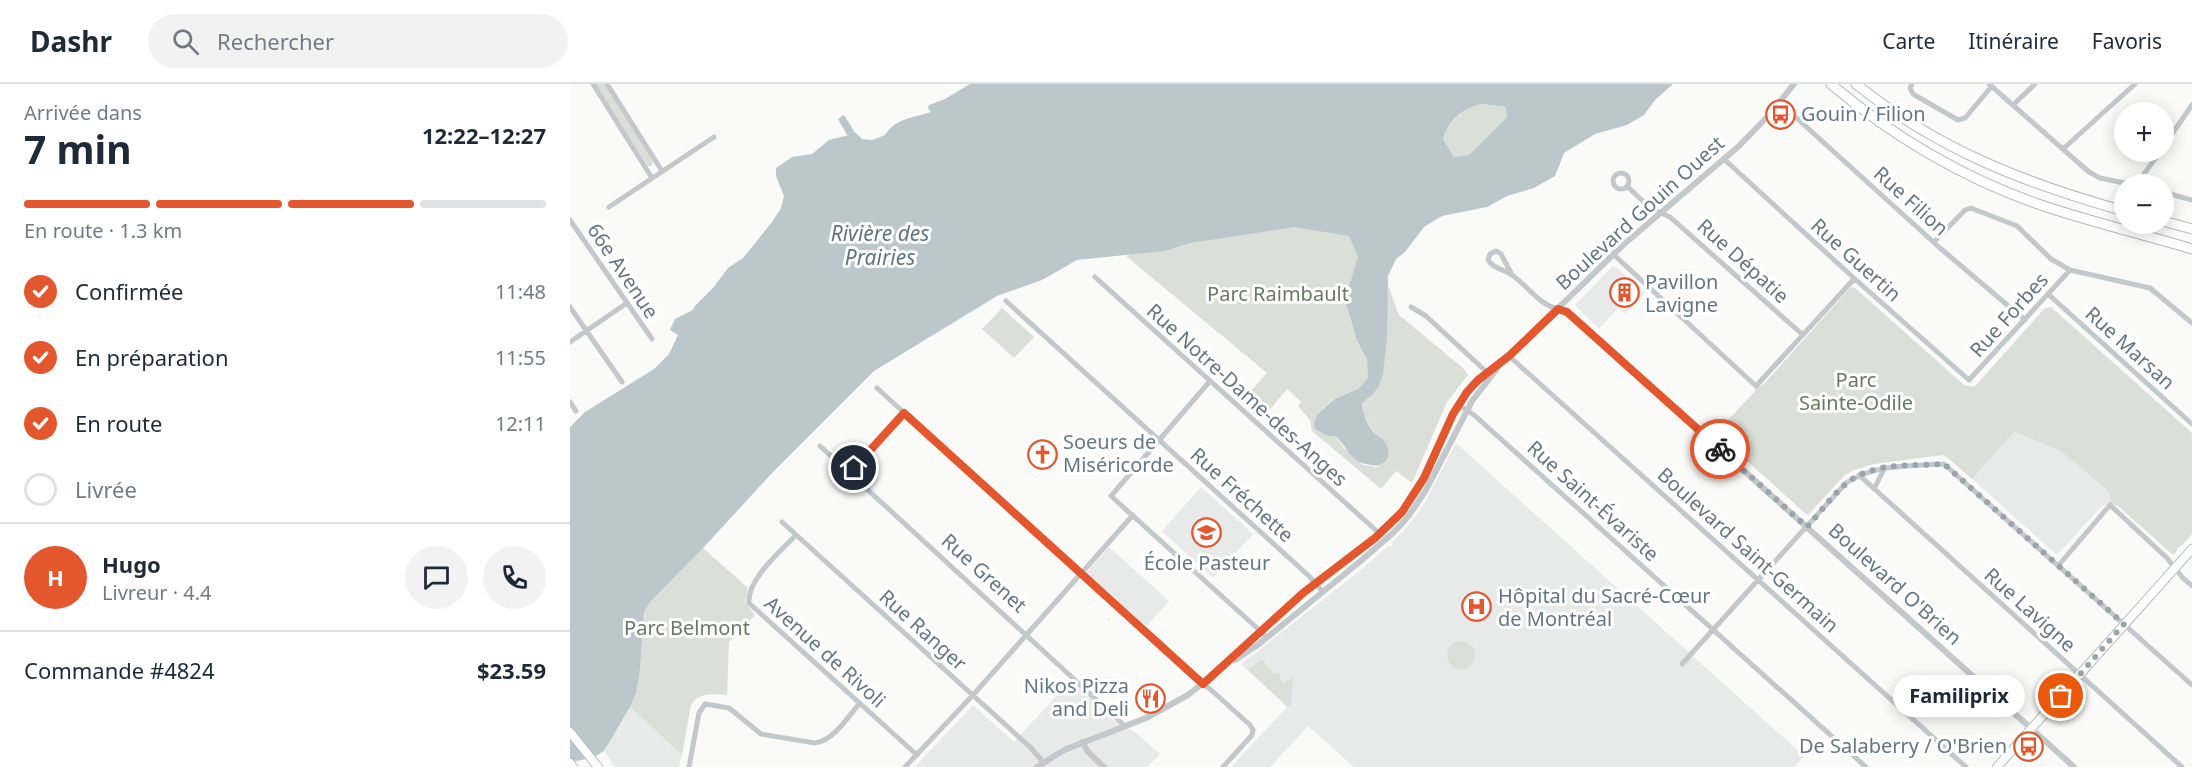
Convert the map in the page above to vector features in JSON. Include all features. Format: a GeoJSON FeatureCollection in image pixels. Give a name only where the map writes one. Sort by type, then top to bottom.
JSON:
{"type":"FeatureCollection","features":[{"type":"Feature","properties":{"kind":"highway"},"geometry":{"type":"LineString","coordinates":[[1831,84],[1863,110],[1923,150],[1994,186],[2046,207],[2192,249]]}},
{"type":"Feature","properties":{"kind":"highway"},"geometry":{"type":"LineString","coordinates":[[1856,84],[1873,98],[1936,139],[1987,165],[2061,192],[2114,208]]}},
{"type":"Feature","properties":{"kind":"highway"},"geometry":{"type":"LineString","coordinates":[[2174,223],[2192,227]]}},
{"type":"Feature","properties":{"kind":"main road"},"geometry":{"type":"LineString","coordinates":[[1997,767],[2192,549]]}},
{"type":"Feature","properties":{"kind":"main road"},"geometry":{"type":"LineString","coordinates":[[570,732],[597,766]]}},
{"type":"Feature","properties":{"kind":"main road"},"geometry":{"type":"LineString","coordinates":[[570,763],[573,767]]}},
{"type":"Feature","properties":{"kind":"street"},"geometry":{"type":"LineString","coordinates":[[593,84],[652,178]]}},
{"type":"Feature","properties":{"kind":"street"},"geometry":{"type":"LineString","coordinates":[[607,84],[662,171]]}},
{"type":"Feature","properties":{"kind":"street","name":"Boulevard Gouin Ouest"},"geometry":{"type":"LineString","coordinates":[[1036,767],[1082,742],[1169,706],[1203,684],[1316,584],[1380,534],[1410,501],[1428,470],[1459,405],[1471,388],[1503,362],[1612,254],[1725,160],[1755,131],[1794,84]]}},
{"type":"Feature","properties":{"kind":"street"},"geometry":{"type":"LineString","coordinates":[[1912,84],[1910,88],[1913,94],[1958,120],[1965,118],[1991,85],[2091,174],[2114,180]]}},
{"type":"Feature","properties":{"kind":"street"},"geometry":{"type":"LineString","coordinates":[[2013,105],[2035,84]]}},
{"type":"Feature","properties":{"kind":"street"},"geometry":{"type":"LineString","coordinates":[[2063,149],[2135,84]]}},
{"type":"Feature","properties":{"kind":"street","name":"Rue Filion"},"geometry":{"type":"LineString","coordinates":[[1779,102],[1934,242],[2025,320]]}},
{"type":"Feature","properties":{"kind":"street"},"geometry":{"type":"LineString","coordinates":[[2174,131],[2192,105]]}},
{"type":"Feature","properties":{"kind":"street"},"geometry":{"type":"LineString","coordinates":[[609,207],[714,137]]}},
{"type":"Feature","properties":{"kind":"street","name":"Rue Guertin"},"geometry":{"type":"LineString","coordinates":[[1725,160],[1854,279],[1970,380]]}},
{"type":"Feature","properties":{"kind":"street","name":"Rue Dépatie"},"geometry":{"type":"LineString","coordinates":[[1627,186],[1650,208],[1672,219],[1803,335]]}},
{"type":"Feature","properties":{"kind":"street"},"geometry":{"type":"LineString","coordinates":[[2174,195],[2192,200]]}},
{"type":"Feature","properties":{"kind":"street"},"geometry":{"type":"LineString","coordinates":[[1934,242],[1965,210],[1971,208],[2017,226],[2051,259],[2070,270],[2150,288],[2192,324]]}},
{"type":"Feature","properties":{"kind":"street","name":"66e Avenue"},"geometry":{"type":"LineString","coordinates":[[570,220],[652,339]]}},
{"type":"Feature","properties":{"kind":"street"},"geometry":{"type":"LineString","coordinates":[[1511,273],[1500,253],[1496,251],[1490,254],[1488,259],[1491,264],[1511,273],[1547,306],[1558,309]]}},
{"type":"Feature","properties":{"kind":"street"},"geometry":{"type":"LineString","coordinates":[[1612,254],[1756,386],[1854,279]]}},
{"type":"Feature","properties":{"kind":"street","name":"Rue Forbes"},"geometry":{"type":"LineString","coordinates":[[1970,380],[2070,270]]}},
{"type":"Feature","properties":{"kind":"street","name":"Rue Notre-Dame-des-Anges"},"geometry":{"type":"LineString","coordinates":[[1095,278],[1380,534]]}},
{"type":"Feature","properties":{"kind":"street","name":"Rue Marsan"},"geometry":{"type":"LineString","coordinates":[[2048,294],[2192,424]]}},
{"type":"Feature","properties":{"kind":"street","name":"Rue Fréchette"},"geometry":{"type":"LineString","coordinates":[[1006,301],[1323,592]]}},
{"type":"Feature","properties":{"kind":"street"},"geometry":{"type":"LineString","coordinates":[[570,342],[627,303]]}},
{"type":"Feature","properties":{"kind":"street"},"geometry":{"type":"LineString","coordinates":[[570,307],[622,381]]}},
{"type":"Feature","properties":{"kind":"street"},"geometry":{"type":"LineString","coordinates":[[1411,307],[1426,316],[1489,375]]}},
{"type":"Feature","properties":{"kind":"street","name":"Boulevard O'Brien"},"geometry":{"type":"LineString","coordinates":[[1558,309],[1567,312],[2074,767]]}},
{"type":"Feature","properties":{"kind":"street","name":"Boulevard Saint-Germain"},"geometry":{"type":"LineString","coordinates":[[1509,356],[1966,767]]}},
{"type":"Feature","properties":{"kind":"street","name":"Boulevard Gouin Ouest"},"geometry":{"type":"LineString","coordinates":[[1223,667],[1267,637],[1393,533],[1413,510],[1426,490],[1467,410],[1489,375]]}},
{"type":"Feature","properties":{"kind":"street"},"geometry":{"type":"LineString","coordinates":[[1210,381],[1111,496],[1267,637]]}},
{"type":"Feature","properties":{"kind":"street"},"geometry":{"type":"LineString","coordinates":[[877,388],[1250,725],[1253,730],[1252,735],[1223,767]]}},
{"type":"Feature","properties":{"kind":"street"},"geometry":{"type":"LineString","coordinates":[[570,402],[576,411]]}},
{"type":"Feature","properties":{"kind":"street","name":"Rue Saint-Évariste"},"geometry":{"type":"LineString","coordinates":[[1459,405],[1866,767]]}},
{"type":"Feature","properties":{"kind":"street"},"geometry":{"type":"LineString","coordinates":[[849,472],[904,413]]}},
{"type":"Feature","properties":{"kind":"street","name":"Rue Grenet"},"geometry":{"type":"LineString","coordinates":[[820,446],[1125,726]]}},
{"type":"Feature","properties":{"kind":"street"},"geometry":{"type":"LineString","coordinates":[[1682,664],[1846,483],[1859,475],[1885,467],[1944,464],[2192,685]]}},
{"type":"Feature","properties":{"kind":"street"},"geometry":{"type":"LineString","coordinates":[[1874,489],[1885,467]]}},
{"type":"Feature","properties":{"kind":"street","name":"Rue Lavigne"},"geometry":{"type":"LineString","coordinates":[[1859,475],[2182,767]]}},
{"type":"Feature","properties":{"kind":"street"},"geometry":{"type":"LineString","coordinates":[[2058,566],[2110,505],[2167,558],[2192,586]]}},
{"type":"Feature","properties":{"kind":"street"},"geometry":{"type":"LineString","coordinates":[[905,767],[973,695],[1133,515]]}},
{"type":"Feature","properties":{"kind":"street","name":"Rue Ranger"},"geometry":{"type":"LineString","coordinates":[[782,522],[1031,748],[1043,762]]}},
{"type":"Feature","properties":{"kind":"street","name":"Avenue de Rivoli"},"geometry":{"type":"LineString","coordinates":[[796,535],[758,576],[749,603],[917,755]]}},
{"type":"Feature","properties":{"kind":"street"},"geometry":{"type":"LineString","coordinates":[[689,767],[699,713],[705,704],[727,707],[761,734],[815,743],[826,740],[859,704]]}},
{"type":"Feature","properties":{"kind":"street"},"geometry":{"type":"LineString","coordinates":[[1082,742],[1088,752],[1104,767]]}},
{"type":"Feature","properties":{"kind":"shaded area"},"geometry":{"type":"Polygon","coordinates":[[[1612,267],[1617,268],[1645,293],[1625,314],[1618,308],[1599,329],[1575,305],[1612,267]]]}},
{"type":"Feature","properties":{"kind":"shaded area"},"geometry":{"type":"Polygon","coordinates":[[[2014,432],[2061,451],[2110,493],[2110,503],[2101,507],[2057,555],[1972,479],[2014,432]]]}},
{"type":"Feature","properties":{"kind":"shaded area","name":"Hôpital du Sacré-Cœur de Montréal"},"geometry":{"type":"Polygon","coordinates":[[[1456,443],[1804,756],[1794,767],[1354,767],[1308,726],[1270,767],[1231,767],[1287,707],[1241,664],[1389,545],[1390,547],[1393,545],[1391,543],[1423,506],[1456,443]]]}},
{"type":"Feature","properties":{"kind":"shaded area","name":"École Pasteur"},"geometry":{"type":"Polygon","coordinates":[[[1201,487],[1253,534],[1213,578],[1162,531],[1201,487]]]}},
{"type":"Feature","properties":{"kind":"shaded area"},"geometry":{"type":"Polygon","coordinates":[[[1109,547],[1169,601],[1147,626],[1086,573],[1109,547]]]}},
{"type":"Feature","properties":{"kind":"shaded area"},"geometry":{"type":"Polygon","coordinates":[[[1071,680],[1115,721],[1136,733],[1160,754],[1147,767],[915,767],[973,705],[1014,742],[1071,680]]]}},
{"type":"Feature","properties":{"kind":"shaded area"},"geometry":{"type":"Polygon","coordinates":[[[630,707],[682,755],[679,767],[615,767],[604,751],[630,707]]]}},
{"type":"Feature","properties":{"kind":"green space"},"geometry":{"type":"Polygon","coordinates":[[[595,84],[605,84],[653,161],[652,166],[648,166],[595,84]]]}},
{"type":"Feature","properties":{"kind":"green space"},"geometry":{"type":"Polygon","coordinates":[[[1482,104],[1507,107],[1507,117],[1469,155],[1454,157],[1442,139],[1448,126],[1457,116],[1482,104]]]}},
{"type":"Feature","properties":{"kind":"green space","name":"Parc Raimbault"},"geometry":{"type":"Polygon","coordinates":[[[1294,222],[1350,235],[1358,257],[1348,312],[1357,341],[1367,359],[1368,378],[1358,389],[1333,399],[1317,415],[1328,436],[1336,436],[1344,448],[1363,465],[1377,467],[1374,433],[1361,409],[1362,403],[1372,395],[1383,374],[1388,285],[1399,315],[1463,368],[1468,375],[1447,402],[1412,483],[1396,471],[1381,489],[1312,431],[1310,420],[1298,406],[1301,402],[1287,389],[1261,420],[1241,402],[1267,373],[1126,256],[1197,232],[1294,222]]]}},
{"type":"Feature","properties":{"kind":"green space","name":"Parc Sainte-Odile"},"geometry":{"type":"Polygon","coordinates":[[[1851,287],[1855,288],[1964,385],[1973,387],[2045,308],[2051,307],[2192,433],[2192,534],[2179,546],[2175,554],[2172,554],[2118,506],[2110,503],[2110,493],[2061,451],[2014,432],[1972,479],[1943,455],[1874,464],[1845,475],[1809,514],[1806,514],[1716,433],[1755,391],[1755,388],[1763,385],[1851,287]]]}},
{"type":"Feature","properties":{"kind":"green space"},"geometry":{"type":"Polygon","coordinates":[[[1002,308],[1034,337],[1014,358],[982,329],[1002,308]]]}},
{"type":"Feature","properties":{"kind":"green space","name":"Parc Belmont"},"geometry":{"type":"Polygon","coordinates":[[[703,548],[748,588],[745,602],[755,615],[729,642],[727,695],[702,696],[691,705],[682,755],[630,707],[636,693],[640,670],[644,612],[651,601],[703,548]]]}},
{"type":"Feature","properties":{"kind":"green space"},"geometry":{"type":"Polygon","coordinates":[[[1461,641],[1471,645],[1475,655],[1471,665],[1461,669],[1451,665],[1447,655],[1451,645],[1461,641]]]}},
{"type":"Feature","properties":{"kind":"green space"},"geometry":{"type":"Polygon","coordinates":[[[1261,659],[1274,674],[1277,672],[1281,675],[1279,677],[1284,683],[1293,677],[1291,705],[1288,707],[1248,670],[1261,659]]]}},
{"type":"Feature","properties":{"kind":"water","name":"Rivière des Prairies"},"geometry":{"type":"Polygon","coordinates":[[[970,84],[1673,84],[1655,100],[1644,115],[1627,125],[1595,134],[1564,153],[1555,176],[1534,188],[1507,196],[1487,207],[1442,216],[1424,227],[1405,252],[1396,259],[1388,276],[1387,338],[1383,374],[1379,386],[1362,403],[1370,427],[1387,447],[1387,460],[1381,464],[1371,465],[1358,461],[1350,455],[1336,436],[1328,436],[1315,429],[1314,424],[1317,415],[1334,399],[1358,389],[1368,378],[1367,359],[1357,341],[1346,304],[1358,257],[1349,236],[1294,227],[1190,243],[1164,251],[1077,260],[1042,280],[997,296],[874,371],[773,472],[651,601],[644,612],[640,670],[636,693],[630,707],[604,751],[592,758],[570,762],[570,427],[585,412],[654,369],[669,354],[678,335],[670,330],[675,319],[693,310],[728,268],[743,258],[781,208],[784,196],[776,176],[776,168],[792,157],[812,154],[829,140],[849,135],[838,119],[844,115],[853,133],[855,132],[862,139],[872,140],[885,135],[889,129],[900,122],[931,112],[929,105],[945,99],[970,84]],[[1482,104],[1457,116],[1443,139],[1454,157],[1469,155],[1507,117],[1506,107],[1482,104]]]}},
{"type":"Feature","properties":{"kind":"way so far"},"geometry":{"type":"LineString","coordinates":[[1720,449],[1807,527],[1846,483],[1859,475],[1885,467],[1944,464],[2124,624],[2061,696]]}},
{"type":"Feature","properties":{"kind":"place","name":"Gouin / Filion"},"geometry":{"type":"Point","coordinates":[1780,114]}},
{"type":"Feature","properties":{"kind":"place","name":"Pavillon Lavigne"},"geometry":{"type":"Point","coordinates":[1624,293]}},
{"type":"Feature","properties":{"kind":"place","name":"Soeurs de Miséricorde"},"geometry":{"type":"Point","coordinates":[1042,454]}},
{"type":"Feature","properties":{"kind":"place","name":"École Pasteur"},"geometry":{"type":"Point","coordinates":[1207,533]}},
{"type":"Feature","properties":{"kind":"place","name":"Hôpital du Sacré-Cœur de Montréal"},"geometry":{"type":"Point","coordinates":[1477,607]}},
{"type":"Feature","properties":{"kind":"place","name":"Familiprix"},"geometry":{"type":"Point","coordinates":[2061,696]}},
{"type":"Feature","properties":{"kind":"place","name":"Nikos Pizza and Deli"},"geometry":{"type":"Point","coordinates":[1150,698]}},
{"type":"Feature","properties":{"kind":"place","name":"De Salaberry / O'Brien"},"geometry":{"type":"Point","coordinates":[2028,746]}},
{"type":"Feature","properties":{"kind":"route"},"geometry":{"type":"LineString","coordinates":[[854,468],[904,413],[1203,684],[1303,593],[1388,527],[1402,512],[1424,478],[1453,414],[1467,392],[1478,380],[1503,362],[1558,309],[1567,312],[1720,449]]}}]}
